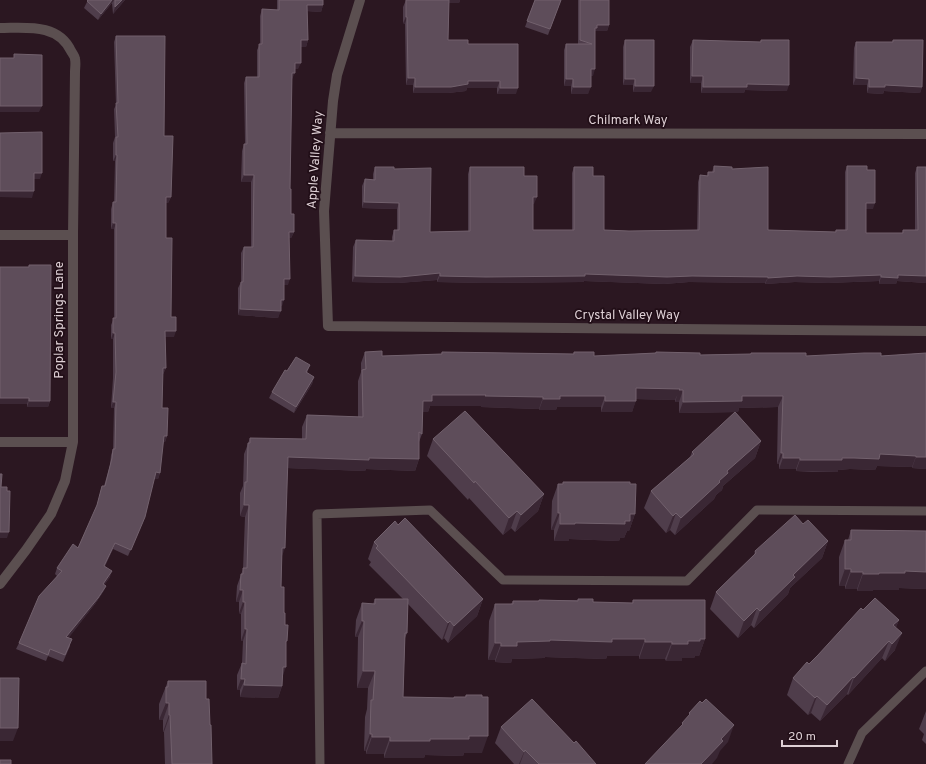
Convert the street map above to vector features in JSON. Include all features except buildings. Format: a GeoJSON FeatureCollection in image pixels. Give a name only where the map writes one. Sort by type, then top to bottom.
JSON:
{"type":"FeatureCollection","features":[{"type":"Feature","properties":{"kind":"street","name":"Apple Valley Way"},"geometry":{"type":"LineString","coordinates":[[328,326],[324,211],[330,133],[337,75],[360,0]]}},
{"type":"Feature","properties":{"kind":"street","name":"Poplar Springs Lane"},"geometry":{"type":"LineString","coordinates":[[0,28],[35,28],[48,30],[63,39],[75,59],[73,442],[65,481],[51,514],[0,584]]}},
{"type":"Feature","properties":{"kind":"street","name":"Chilmark Way"},"geometry":{"type":"LineString","coordinates":[[330,133],[926,134]]}},
{"type":"Feature","properties":{"kind":"street"},"geometry":{"type":"LineString","coordinates":[[0,235],[73,235]]}},
{"type":"Feature","properties":{"kind":"street","name":"Crystal Valley Way"},"geometry":{"type":"LineString","coordinates":[[328,326],[926,331]]}},
{"type":"Feature","properties":{"kind":"street"},"geometry":{"type":"LineString","coordinates":[[0,442],[73,442]]}},
{"type":"Feature","properties":{"kind":"lane"},"geometry":{"type":"LineString","coordinates":[[320,764],[317,514],[430,510],[503,580],[687,581],[757,510],[926,511]]}},
{"type":"Feature","properties":{"kind":"lane"},"geometry":{"type":"LineString","coordinates":[[848,764],[862,732],[926,671]]}}]}
